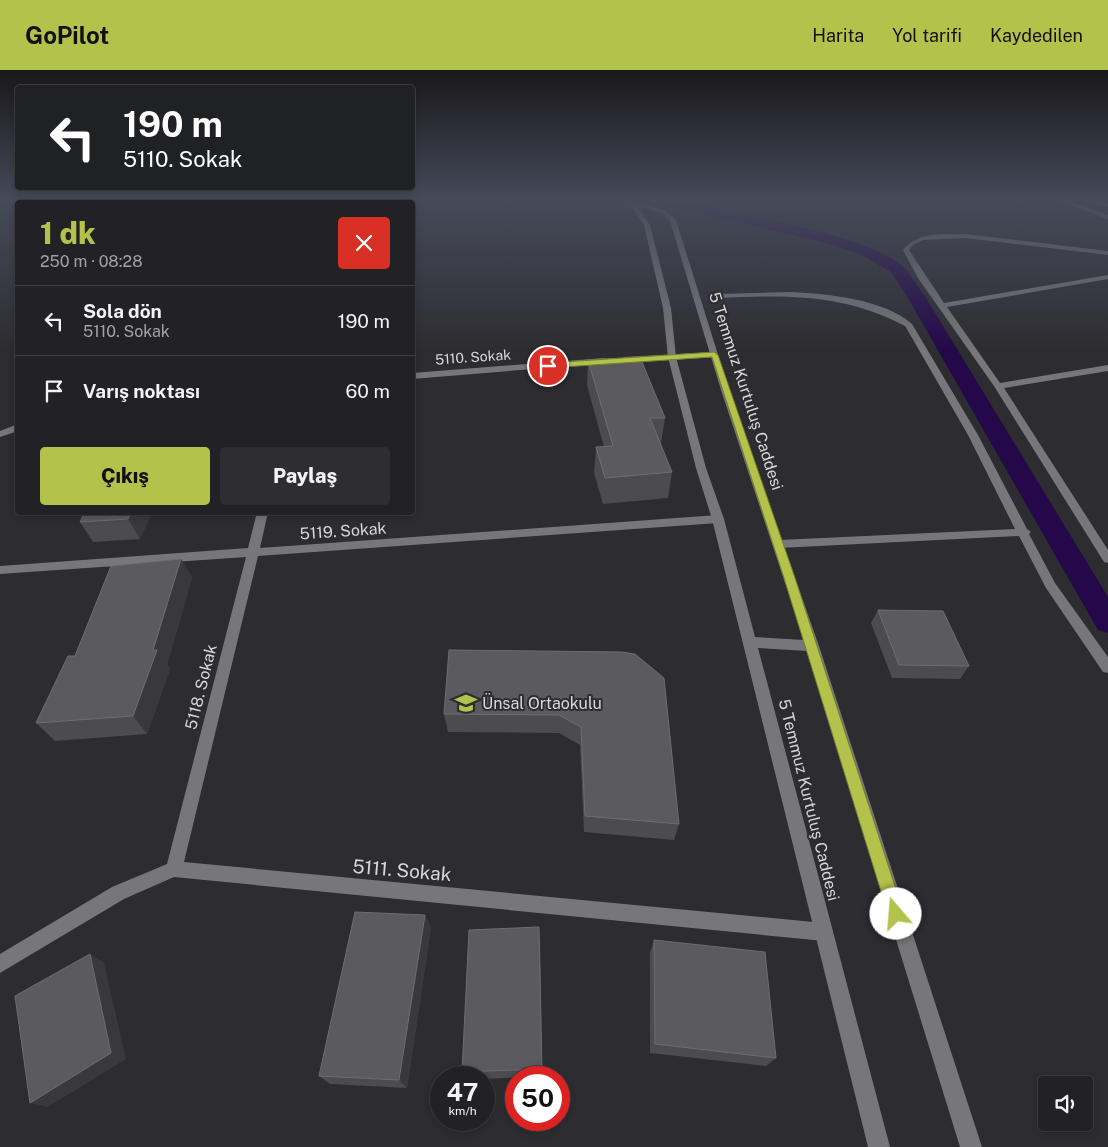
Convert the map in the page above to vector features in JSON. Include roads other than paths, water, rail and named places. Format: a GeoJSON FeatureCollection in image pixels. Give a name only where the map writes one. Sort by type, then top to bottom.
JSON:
{"type":"FeatureCollection","features":[{"type":"Feature","properties":{"kind":"street","name":"5 Temmuz Kurtuluş Caddesi"},"geometry":{"type":"LineString","coordinates":[[653,251],[667,308],[672,357],[701,468],[718,519],[879,1147]]}},
{"type":"Feature","properties":{"kind":"street","name":"5 Temmuz Kurtuluş Caddesi"},"geometry":{"type":"LineString","coordinates":[[682,251],[714,355],[812,646],[971,1147]]}},
{"type":"Feature","properties":{"kind":"street"},"geometry":{"type":"LineString","coordinates":[[906,251],[910,261],[998,386],[1106,552]]}},
{"type":"Feature","properties":{"kind":"street"},"geometry":{"type":"LineString","coordinates":[[1094,251],[1108,253]]}},
{"type":"Feature","properties":{"kind":"street"},"geometry":{"type":"LineString","coordinates":[[942,306],[1108,277]]}},
{"type":"Feature","properties":{"kind":"street"},"geometry":{"type":"LineString","coordinates":[[718,296],[787,294],[832,298],[870,306],[908,324],[973,435],[1025,532],[1050,585],[1108,668]]}},
{"type":"Feature","properties":{"kind":"street","name":"5110. Sokak"},"geometry":{"type":"LineString","coordinates":[[415,376],[714,355]]}},
{"type":"Feature","properties":{"kind":"street"},"geometry":{"type":"LineString","coordinates":[[998,386],[1108,368]]}},
{"type":"Feature","properties":{"kind":"street"},"geometry":{"type":"LineString","coordinates":[[0,434],[15,428]]}},
{"type":"Feature","properties":{"kind":"street","name":"5118. Sokak"},"geometry":{"type":"LineString","coordinates":[[174,870],[262,515]]}},
{"type":"Feature","properties":{"kind":"street","name":"5119. Sokak"},"geometry":{"type":"LineString","coordinates":[[0,570],[253,554],[718,519]]}},
{"type":"Feature","properties":{"kind":"street"},"geometry":{"type":"LineString","coordinates":[[779,544],[1025,532]]}},
{"type":"Feature","properties":{"kind":"street"},"geometry":{"type":"LineString","coordinates":[[750,642],[812,646]]}},
{"type":"Feature","properties":{"kind":"street","name":"5111. Sokak"},"geometry":{"type":"LineString","coordinates":[[0,964],[118,893],[174,870],[824,932]]}},
{"type":"Feature","properties":{"kind":"waterway"},"geometry":{"type":"LineString","coordinates":[[865,251],[897,269],[917,298],[1108,622]]}},
{"type":"Feature","properties":{"kind":"place","name":"Ünsal Ortaokulu"},"geometry":{"type":"Point","coordinates":[466,703]}}]}
